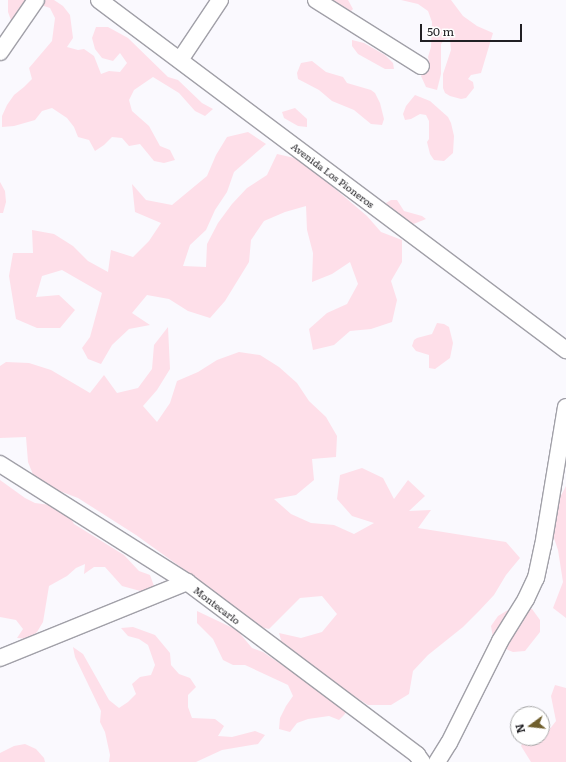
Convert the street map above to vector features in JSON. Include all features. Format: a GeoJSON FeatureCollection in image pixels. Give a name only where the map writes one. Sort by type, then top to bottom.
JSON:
{"type":"FeatureCollection","features":[{"type":"Feature","properties":{"kind":"street"},"geometry":{"type":"LineString","coordinates":[[0,52],[36,0]]}},
{"type":"Feature","properties":{"kind":"street","name":"Avenida Los Pioneros"},"geometry":{"type":"LineString","coordinates":[[99,0],[566,350]]}},
{"type":"Feature","properties":{"kind":"street"},"geometry":{"type":"LineString","coordinates":[[180,60],[220,0]]}},
{"type":"Feature","properties":{"kind":"street"},"geometry":{"type":"LineString","coordinates":[[316,0],[421,66]]}},
{"type":"Feature","properties":{"kind":"street"},"geometry":{"type":"LineString","coordinates":[[437,762],[449,743],[500,641],[526,599],[536,578],[543,546],[566,407]]}},
{"type":"Feature","properties":{"kind":"street","name":"Montecarlo"},"geometry":{"type":"LineString","coordinates":[[0,464],[187,582],[417,756],[422,762]]}},
{"type":"Feature","properties":{"kind":"street"},"geometry":{"type":"LineString","coordinates":[[0,658],[187,582]]}},
{"type":"Feature","properties":{"kind":"shaded area"},"geometry":{"type":"Polygon","coordinates":[[[8,0],[54,0],[63,6],[70,15],[73,38],[67,47],[78,50],[84,49],[94,56],[101,74],[109,71],[120,72],[127,63],[120,53],[113,61],[102,58],[95,49],[92,38],[96,27],[108,27],[128,38],[168,77],[178,80],[202,103],[213,109],[205,116],[195,111],[179,93],[153,77],[134,90],[129,100],[132,111],[149,126],[160,146],[170,150],[175,160],[164,163],[154,161],[140,144],[129,146],[122,138],[112,137],[95,151],[89,140],[78,137],[74,127],[67,118],[52,108],[42,111],[35,120],[14,126],[2,127],[2,116],[7,105],[14,95],[32,79],[29,68],[52,41],[55,18],[50,8],[38,4],[12,23],[8,12],[8,0]]]}},
{"type":"Feature","properties":{"kind":"shaded area"},"geometry":{"type":"Polygon","coordinates":[[[318,0],[348,0],[353,9],[346,16],[318,0]]]}},
{"type":"Feature","properties":{"kind":"shaded area"},"geometry":{"type":"Polygon","coordinates":[[[401,0],[451,0],[463,16],[477,26],[493,33],[481,73],[471,75],[468,79],[473,82],[474,88],[466,98],[461,99],[450,96],[445,93],[443,88],[443,74],[451,50],[450,38],[445,39],[441,44],[441,74],[437,90],[426,87],[421,76],[429,61],[428,57],[431,47],[432,22],[428,11],[418,4],[401,0]]]}},
{"type":"Feature","properties":{"kind":"shaded area"},"geometry":{"type":"Polygon","coordinates":[[[352,40],[364,43],[385,55],[393,63],[394,69],[385,69],[358,54],[352,46],[352,40]]]}},
{"type":"Feature","properties":{"kind":"shaded area"},"geometry":{"type":"Polygon","coordinates":[[[312,61],[326,72],[343,77],[347,83],[371,90],[375,93],[380,103],[384,119],[382,125],[371,124],[354,110],[332,101],[319,90],[298,79],[297,73],[301,63],[312,61]]]}},
{"type":"Feature","properties":{"kind":"shaded area"},"geometry":{"type":"Polygon","coordinates":[[[415,95],[430,101],[448,117],[451,123],[454,136],[453,153],[444,161],[434,160],[430,154],[427,142],[429,139],[429,121],[426,115],[420,114],[411,119],[405,120],[403,114],[406,106],[415,95]]]}},
{"type":"Feature","properties":{"kind":"shaded area"},"geometry":{"type":"Polygon","coordinates":[[[295,108],[307,119],[307,127],[298,126],[284,118],[282,112],[295,108]]]}},
{"type":"Feature","properties":{"kind":"shaded area"},"geometry":{"type":"Polygon","coordinates":[[[248,132],[266,144],[234,172],[227,192],[215,210],[206,230],[190,245],[183,266],[206,267],[207,244],[218,223],[232,204],[247,188],[267,175],[277,154],[299,159],[318,171],[333,187],[367,216],[381,232],[402,240],[402,262],[391,281],[397,300],[392,322],[371,329],[350,331],[334,345],[313,350],[309,329],[327,313],[347,304],[358,284],[350,262],[332,274],[312,282],[313,253],[307,230],[306,206],[285,212],[264,221],[251,240],[249,262],[225,301],[210,318],[188,311],[169,299],[147,295],[132,313],[150,325],[129,329],[112,345],[101,364],[88,359],[82,348],[90,337],[102,293],[62,270],[42,276],[36,297],[59,295],[75,310],[60,328],[37,328],[16,319],[9,276],[13,253],[33,253],[32,230],[54,234],[73,246],[88,261],[108,272],[111,250],[133,257],[149,241],[161,223],[135,212],[132,184],[146,200],[172,205],[207,176],[216,155],[227,137],[248,132]]]}},
{"type":"Feature","properties":{"kind":"shaded area"},"geometry":{"type":"Polygon","coordinates":[[[0,182],[5,191],[6,202],[3,213],[0,213],[0,182]]]}},
{"type":"Feature","properties":{"kind":"shaded area"},"geometry":{"type":"Polygon","coordinates":[[[391,200],[397,200],[404,211],[422,216],[426,219],[411,225],[387,210],[386,203],[391,200]]]}},
{"type":"Feature","properties":{"kind":"shaded area"},"geometry":{"type":"Polygon","coordinates":[[[437,323],[444,324],[449,327],[453,343],[450,358],[435,369],[429,368],[429,355],[416,351],[412,346],[414,340],[417,338],[432,334],[437,323]]]}},
{"type":"Feature","properties":{"kind":"shaded area"},"geometry":{"type":"Polygon","coordinates":[[[168,327],[170,369],[157,390],[143,406],[157,422],[170,403],[177,381],[198,372],[217,360],[239,352],[260,355],[279,367],[297,383],[309,401],[326,417],[337,436],[336,457],[312,459],[314,480],[296,495],[274,499],[291,514],[311,523],[334,525],[354,534],[374,523],[352,516],[337,499],[340,475],[362,468],[383,478],[394,499],[408,480],[425,496],[409,511],[431,510],[418,528],[506,542],[520,558],[506,575],[494,595],[479,611],[463,627],[428,655],[413,671],[409,694],[391,705],[368,705],[329,680],[286,658],[279,633],[301,638],[322,632],[337,614],[322,596],[300,598],[269,629],[247,624],[193,576],[136,535],[78,498],[36,482],[28,462],[26,437],[0,438],[0,366],[6,362],[29,363],[51,370],[90,393],[104,375],[117,393],[138,388],[152,369],[154,345],[168,327]]]}},
{"type":"Feature","properties":{"kind":"shaded area"},"geometry":{"type":"Polygon","coordinates":[[[0,480],[25,498],[35,503],[58,506],[68,513],[74,524],[124,555],[139,571],[150,575],[154,586],[144,592],[122,586],[105,567],[94,567],[84,574],[85,564],[76,568],[67,576],[49,586],[43,622],[37,632],[29,639],[17,638],[23,629],[16,620],[0,617],[0,480]]]}},
{"type":"Feature","properties":{"kind":"shaded area"},"geometry":{"type":"Polygon","coordinates":[[[566,486],[566,618],[553,608],[563,582],[558,550],[548,520],[566,486]]]}},
{"type":"Feature","properties":{"kind":"shaded area"},"geometry":{"type":"Polygon","coordinates":[[[527,606],[532,609],[540,620],[540,632],[525,651],[513,652],[508,650],[493,638],[491,626],[498,616],[513,607],[527,606]]]}},
{"type":"Feature","properties":{"kind":"shaded area"},"geometry":{"type":"Polygon","coordinates":[[[197,611],[237,630],[252,648],[263,652],[319,690],[346,712],[344,715],[339,720],[329,716],[308,719],[297,723],[290,732],[279,729],[280,718],[293,696],[288,685],[245,665],[233,665],[223,660],[213,639],[197,623],[197,611]]]}},
{"type":"Feature","properties":{"kind":"shaded area"},"geometry":{"type":"Polygon","coordinates":[[[133,627],[155,635],[170,653],[171,665],[179,674],[190,678],[196,687],[188,695],[188,707],[192,718],[215,719],[224,726],[218,736],[232,737],[255,731],[265,735],[258,744],[222,750],[196,762],[109,762],[110,755],[105,732],[100,722],[101,711],[75,657],[73,647],[83,654],[109,700],[119,708],[136,694],[132,684],[140,677],[151,675],[155,665],[148,645],[139,639],[128,636],[121,628],[133,627]]]}},
{"type":"Feature","properties":{"kind":"shaded area"},"geometry":{"type":"Polygon","coordinates":[[[555,685],[566,688],[566,762],[531,762],[521,746],[550,746],[550,729],[556,721],[551,696],[555,685]]]}},
{"type":"Feature","properties":{"kind":"shaded area"},"geometry":{"type":"Polygon","coordinates":[[[25,744],[36,749],[44,758],[45,762],[0,762],[0,753],[14,746],[25,744]]]}}]}
